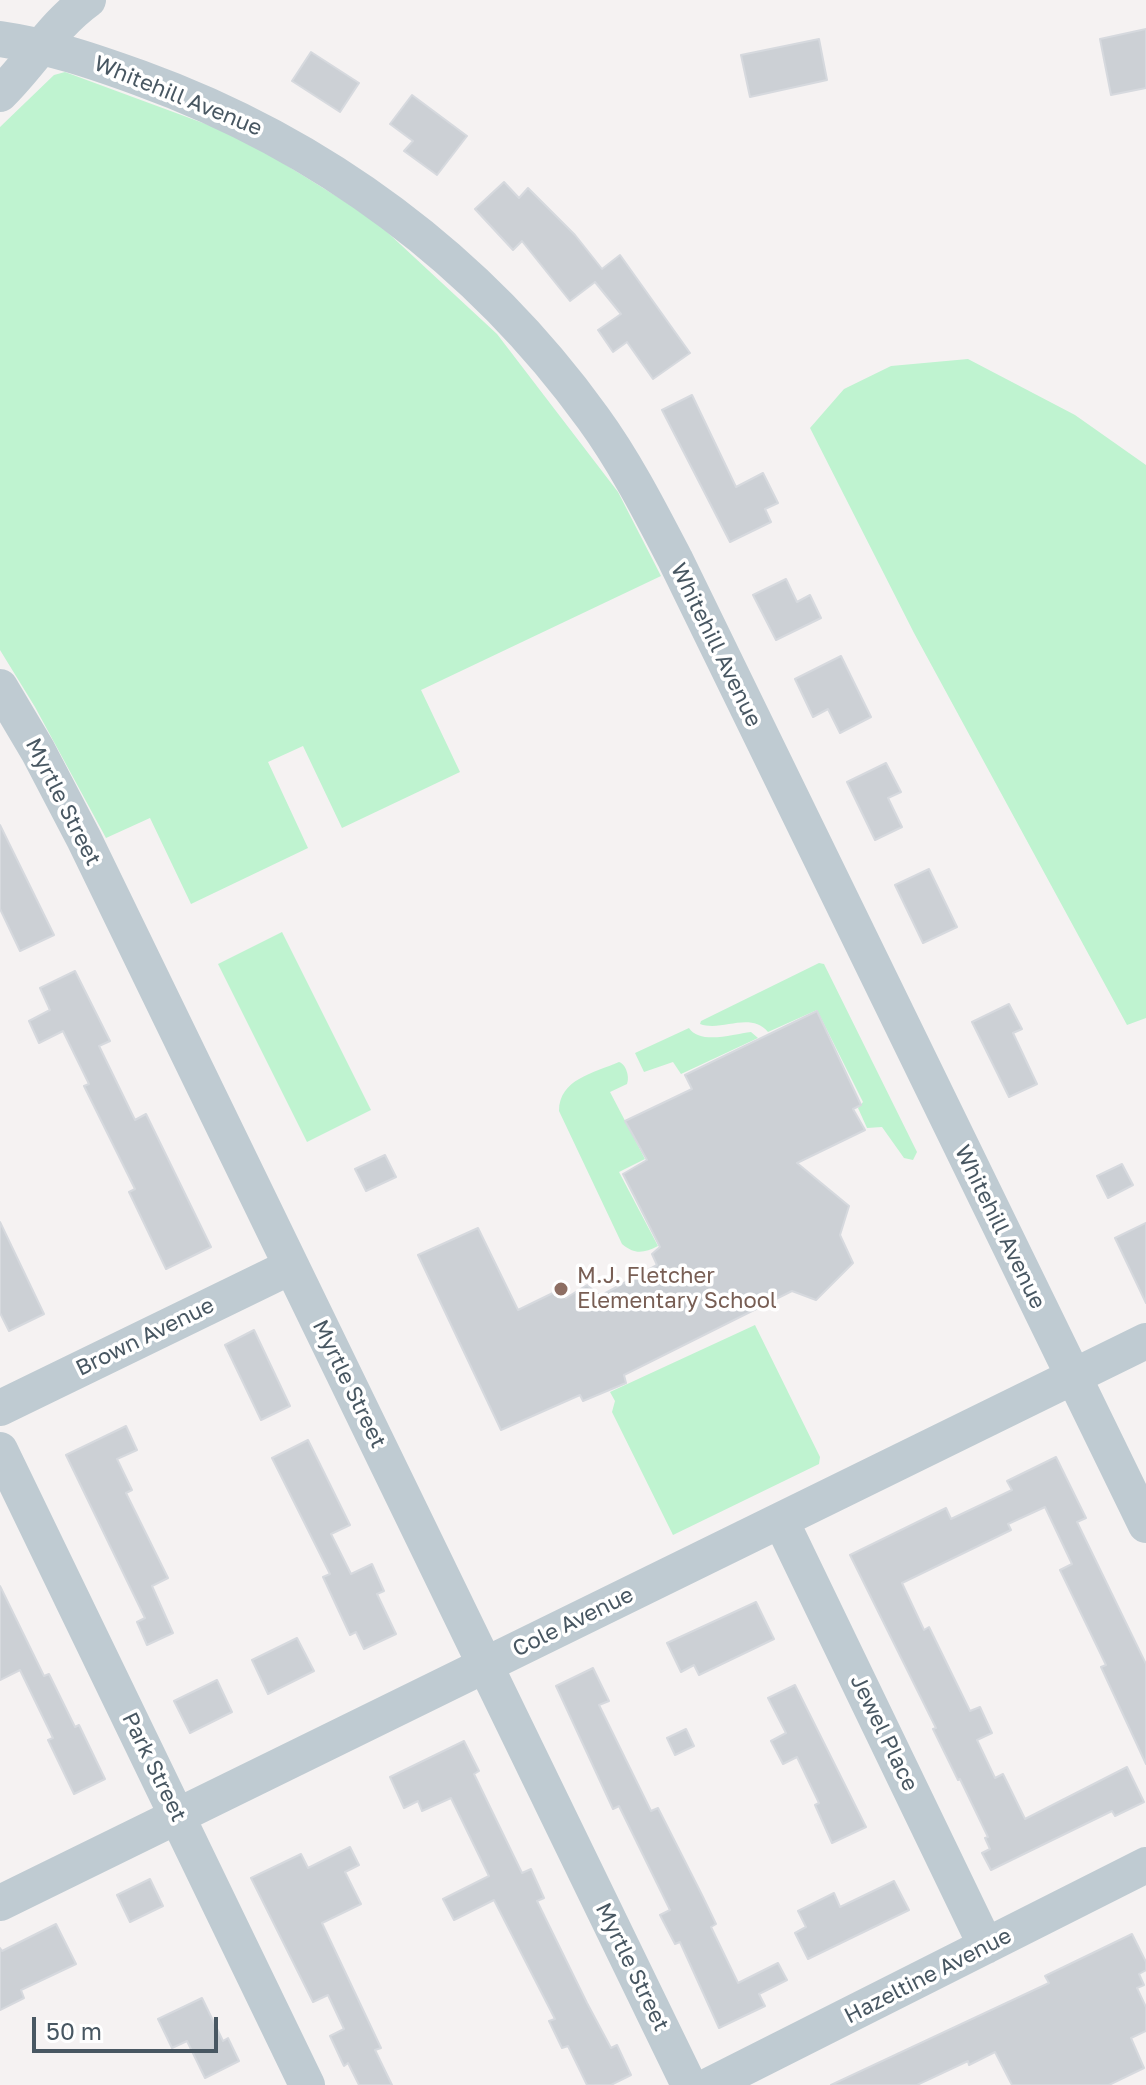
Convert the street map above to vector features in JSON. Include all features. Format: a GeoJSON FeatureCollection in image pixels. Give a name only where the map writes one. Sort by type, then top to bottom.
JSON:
{"type":"FeatureCollection","features":[{"type":"Feature","properties":{"kind":"street"},"geometry":{"type":"LineString","coordinates":[[0,94],[40,45],[88,0]]}},
{"type":"Feature","properties":{"kind":"street","name":"Whitehill Avenue"},"geometry":{"type":"LineString","coordinates":[[0,39],[40,45],[97,62],[224,111],[284,141],[383,205],[475,283],[565,381],[611,446],[675,559],[1146,1525]]}},
{"type":"Feature","properties":{"kind":"street","name":"Myrtle Street"},"geometry":{"type":"LineString","coordinates":[[0,687],[84,839],[689,2085]]}},
{"type":"Feature","properties":{"kind":"street","name":"Brown Avenue"},"geometry":{"type":"LineString","coordinates":[[0,1408],[290,1267]]}},
{"type":"Feature","properties":{"kind":"street","name":"Cole Avenue"},"geometry":{"type":"LineString","coordinates":[[0,1903],[1146,1341]]}},
{"type":"Feature","properties":{"kind":"street","name":"Park Street"},"geometry":{"type":"LineString","coordinates":[[0,1450],[307,2085]]}},
{"type":"Feature","properties":{"kind":"street","name":"Jewel Place"},"geometry":{"type":"LineString","coordinates":[[781,1521],[986,1946]]}},
{"type":"Feature","properties":{"kind":"street","name":"Hazeltine Avenue"},"geometry":{"type":"LineString","coordinates":[[710,2085],[1146,1865]]}},
{"type":"Feature","properties":{"kind":"green space"},"geometry":{"type":"Polygon","coordinates":[[[65,72],[241,137],[373,219],[497,334],[618,492],[661,576],[421,690],[460,772],[342,828],[303,746],[268,762],[308,848],[191,904],[150,818],[106,838],[35,707],[0,650],[0,127],[54,75],[65,72]]]}},
{"type":"Feature","properties":{"kind":"green space"},"geometry":{"type":"Polygon","coordinates":[[[968,359],[1075,415],[1146,465],[1146,1018],[1127,1025],[914,633],[810,428],[844,389],[891,366],[968,359]]]}},
{"type":"Feature","properties":{"kind":"green space"},"geometry":{"type":"Polygon","coordinates":[[[282,932],[371,1110],[307,1142],[218,964],[282,932]]]}},
{"type":"Feature","properties":{"kind":"green space"},"geometry":{"type":"Polygon","coordinates":[[[819,963],[824,964],[917,1152],[913,1160],[904,1158],[882,1127],[867,1128],[858,1108],[863,1102],[817,1010],[768,1032],[753,1023],[700,1024],[819,963]]]}},
{"type":"Feature","properties":{"kind":"green space"},"geometry":{"type":"Polygon","coordinates":[[[689,1028],[701,1036],[751,1032],[758,1038],[681,1074],[673,1062],[644,1072],[635,1053],[689,1028]]]}},
{"type":"Feature","properties":{"kind":"green space"},"geometry":{"type":"Polygon","coordinates":[[[619,1062],[627,1071],[627,1084],[610,1092],[645,1159],[619,1172],[658,1246],[644,1251],[631,1250],[622,1244],[559,1111],[565,1091],[571,1084],[619,1062]]]}},
{"type":"Feature","properties":{"kind":"green space"},"geometry":{"type":"Polygon","coordinates":[[[755,1325],[820,1457],[819,1464],[673,1535],[612,1412],[615,1401],[610,1392],[755,1325]]]}},
{"type":"Feature","properties":{"kind":"building"},"geometry":{"type":"Polygon","coordinates":[[[1146,29],[1146,88],[1111,95],[1100,39],[1146,29]]]}},
{"type":"Feature","properties":{"kind":"building"},"geometry":{"type":"Polygon","coordinates":[[[819,39],[827,80],[750,97],[741,55],[819,39]]]}},
{"type":"Feature","properties":{"kind":"building"},"geometry":{"type":"Polygon","coordinates":[[[311,52],[359,83],[340,112],[292,81],[311,52]]]}},
{"type":"Feature","properties":{"kind":"building"},"geometry":{"type":"Polygon","coordinates":[[[412,95],[467,136],[437,175],[404,151],[413,141],[390,124],[412,95]]]}},
{"type":"Feature","properties":{"kind":"building"},"geometry":{"type":"Polygon","coordinates":[[[504,182],[519,198],[528,188],[575,235],[602,269],[620,255],[690,353],[653,379],[627,342],[613,352],[598,330],[621,314],[595,282],[570,301],[522,241],[513,250],[475,209],[504,182]]]}},
{"type":"Feature","properties":{"kind":"building"},"geometry":{"type":"Polygon","coordinates":[[[692,395],[736,487],[763,473],[778,503],[765,509],[771,522],[730,542],[662,410],[692,395]]]}},
{"type":"Feature","properties":{"kind":"building"},"geometry":{"type":"Polygon","coordinates":[[[786,579],[797,602],[810,595],[821,618],[776,640],[753,595],[786,579]]]}},
{"type":"Feature","properties":{"kind":"building"},"geometry":{"type":"Polygon","coordinates":[[[841,656],[871,717],[840,733],[828,709],[813,717],[795,679],[841,656]]]}},
{"type":"Feature","properties":{"kind":"building"},"geometry":{"type":"Polygon","coordinates":[[[886,763],[901,792],[888,798],[902,827],[875,840],[847,782],[886,763]]]}},
{"type":"Feature","properties":{"kind":"building"},"geometry":{"type":"Polygon","coordinates":[[[0,825],[54,935],[20,951],[0,909],[0,825]]]}},
{"type":"Feature","properties":{"kind":"building"},"geometry":{"type":"Polygon","coordinates":[[[929,869],[957,927],[923,943],[895,885],[929,869]]]}},
{"type":"Feature","properties":{"kind":"building"},"geometry":{"type":"Polygon","coordinates":[[[75,971],[110,1041],[99,1046],[135,1120],[146,1114],[211,1247],[166,1269],[129,1192],[135,1189],[84,1086],[89,1084],[63,1031],[39,1043],[29,1021],[50,1010],[40,988],[75,971]]]}},
{"type":"Feature","properties":{"kind":"building"},"geometry":{"type":"Polygon","coordinates":[[[1009,1004],[1022,1029],[1013,1033],[1037,1084],[1009,1097],[972,1022],[1009,1004]]]}},
{"type":"Feature","properties":{"kind":"building"},"geometry":{"type":"Polygon","coordinates":[[[817,1011],[861,1105],[853,1109],[865,1130],[797,1163],[849,1206],[840,1235],[853,1263],[816,1300],[792,1291],[624,1375],[626,1383],[583,1401],[580,1395],[501,1430],[418,1255],[478,1228],[518,1310],[559,1290],[566,1298],[587,1285],[600,1296],[657,1265],[652,1254],[660,1247],[623,1174],[647,1160],[625,1121],[692,1089],[685,1075],[817,1011]]]}},
{"type":"Feature","properties":{"kind":"building"},"geometry":{"type":"Polygon","coordinates":[[[385,1155],[396,1177],[366,1191],[355,1169],[385,1155]]]}},
{"type":"Feature","properties":{"kind":"building"},"geometry":{"type":"Polygon","coordinates":[[[1122,1164],[1133,1185],[1108,1198],[1097,1176],[1122,1164]]]}},
{"type":"Feature","properties":{"kind":"building"},"geometry":{"type":"Polygon","coordinates":[[[0,1222],[44,1314],[9,1331],[0,1313],[0,1222]]]}},
{"type":"Feature","properties":{"kind":"building"},"geometry":{"type":"Polygon","coordinates":[[[1146,1223],[1146,1303],[1115,1238],[1146,1223]]]}},
{"type":"Feature","properties":{"kind":"building"},"geometry":{"type":"Polygon","coordinates":[[[254,1330],[290,1406],[261,1420],[225,1345],[254,1330]]]}},
{"type":"Feature","properties":{"kind":"building"},"geometry":{"type":"Polygon","coordinates":[[[126,1426],[137,1450],[117,1459],[132,1490],[126,1493],[168,1578],[152,1586],[173,1633],[147,1645],[137,1622],[145,1618],[66,1455],[126,1426]]]}},
{"type":"Feature","properties":{"kind":"building"},"geometry":{"type":"Polygon","coordinates":[[[308,1440],[350,1525],[331,1534],[351,1574],[372,1564],[384,1591],[377,1594],[396,1634],[364,1649],[356,1632],[350,1635],[323,1577],[330,1574],[272,1458],[308,1440]]]}},
{"type":"Feature","properties":{"kind":"building"},"geometry":{"type":"Polygon","coordinates":[[[1056,1457],[1086,1518],[1077,1522],[1146,1664],[1146,1764],[1101,1667],[1106,1665],[1060,1570],[1072,1564],[1045,1507],[1008,1524],[1011,1530],[902,1583],[924,1630],[929,1627],[970,1711],[980,1707],[992,1733],[977,1740],[995,1778],[1003,1774],[1025,1819],[1127,1767],[1144,1802],[1115,1816],[1112,1811],[991,1870],[982,1853],[990,1849],[985,1838],[988,1837],[850,1555],[946,1508],[951,1519],[1012,1490],[1007,1481],[1056,1457]]]}},
{"type":"Feature","properties":{"kind":"building"},"geometry":{"type":"Polygon","coordinates":[[[0,1586],[44,1676],[49,1674],[75,1727],[79,1725],[105,1779],[74,1794],[48,1740],[53,1738],[20,1670],[0,1680],[0,1586]]]}},
{"type":"Feature","properties":{"kind":"building"},"geometry":{"type":"Polygon","coordinates":[[[756,1602],[774,1639],[699,1675],[694,1665],[681,1672],[667,1643],[756,1602]]]}},
{"type":"Feature","properties":{"kind":"building"},"geometry":{"type":"Polygon","coordinates":[[[297,1638],[314,1671],[268,1694],[252,1660],[297,1638]]]}},
{"type":"Feature","properties":{"kind":"building"},"geometry":{"type":"Polygon","coordinates":[[[593,1668],[609,1701],[599,1705],[651,1811],[658,1808],[702,1895],[716,1924],[711,1927],[738,1983],[778,1963],[787,1980],[759,1994],[765,2006],[719,2028],[680,1942],[675,1944],[660,1915],[670,1910],[619,1806],[613,1809],[556,1686],[593,1668]]]}},
{"type":"Feature","properties":{"kind":"building"},"geometry":{"type":"Polygon","coordinates":[[[217,1680],[232,1712],[190,1733],[174,1701],[217,1680]]]}},
{"type":"Feature","properties":{"kind":"building"},"geometry":{"type":"Polygon","coordinates":[[[795,1685],[866,1827],[832,1843],[815,1805],[819,1803],[797,1757],[783,1764],[771,1741],[786,1733],[768,1698],[795,1685]]]}},
{"type":"Feature","properties":{"kind":"building"},"geometry":{"type":"Polygon","coordinates":[[[686,1729],[694,1746],[675,1755],[667,1738],[686,1729]]]}},
{"type":"Feature","properties":{"kind":"building"},"geometry":{"type":"Polygon","coordinates":[[[464,1741],[479,1771],[474,1774],[522,1873],[531,1869],[544,1898],[537,1901],[587,2003],[611,2048],[617,2045],[631,2075],[611,2085],[587,2085],[568,2046],[562,2048],[549,2021],[555,2019],[494,1900],[454,1920],[443,1899],[489,1876],[451,1798],[422,1811],[418,1801],[404,1808],[390,1777],[464,1741]]]}},
{"type":"Feature","properties":{"kind":"building"},"geometry":{"type":"Polygon","coordinates":[[[350,1847],[359,1865],[345,1872],[361,1904],[322,1923],[381,2048],[375,2050],[392,2085],[359,2085],[348,2063],[344,2066],[330,2036],[344,2029],[328,1995],[313,2002],[251,1878],[301,1854],[308,1868],[350,1847]]]}},
{"type":"Feature","properties":{"kind":"building"},"geometry":{"type":"Polygon","coordinates":[[[150,1879],[163,1906],[130,1922],[117,1895],[150,1879]]]}},
{"type":"Feature","properties":{"kind":"building"},"geometry":{"type":"Polygon","coordinates":[[[894,1881],[909,1910],[808,1959],[795,1933],[806,1927],[798,1911],[834,1893],[840,1907],[894,1881]]]}},
{"type":"Feature","properties":{"kind":"building"},"geometry":{"type":"Polygon","coordinates":[[[56,1924],[76,1964],[21,1990],[24,1998],[0,2010],[0,1948],[2,1951],[56,1924]]]}},
{"type":"Feature","properties":{"kind":"building"},"geometry":{"type":"Polygon","coordinates":[[[1132,1934],[1146,1962],[1146,1970],[1139,1974],[1144,1985],[1137,1988],[1146,2007],[1146,2031],[1131,2038],[1144,2068],[1109,2085],[1012,2085],[995,2052],[917,2085],[831,2085],[1049,1983],[1045,1976],[1132,1934]]]}},
{"type":"Feature","properties":{"kind":"building"},"geometry":{"type":"Polygon","coordinates":[[[202,1998],[223,2041],[228,2038],[239,2061],[205,2078],[187,2041],[172,2048],[158,2019],[202,1998]]]}},
{"type":"Feature","properties":{"kind":"place","name":"M.J. Fletcher Elementary School"},"geometry":{"type":"Point","coordinates":[561,1289]}}]}
